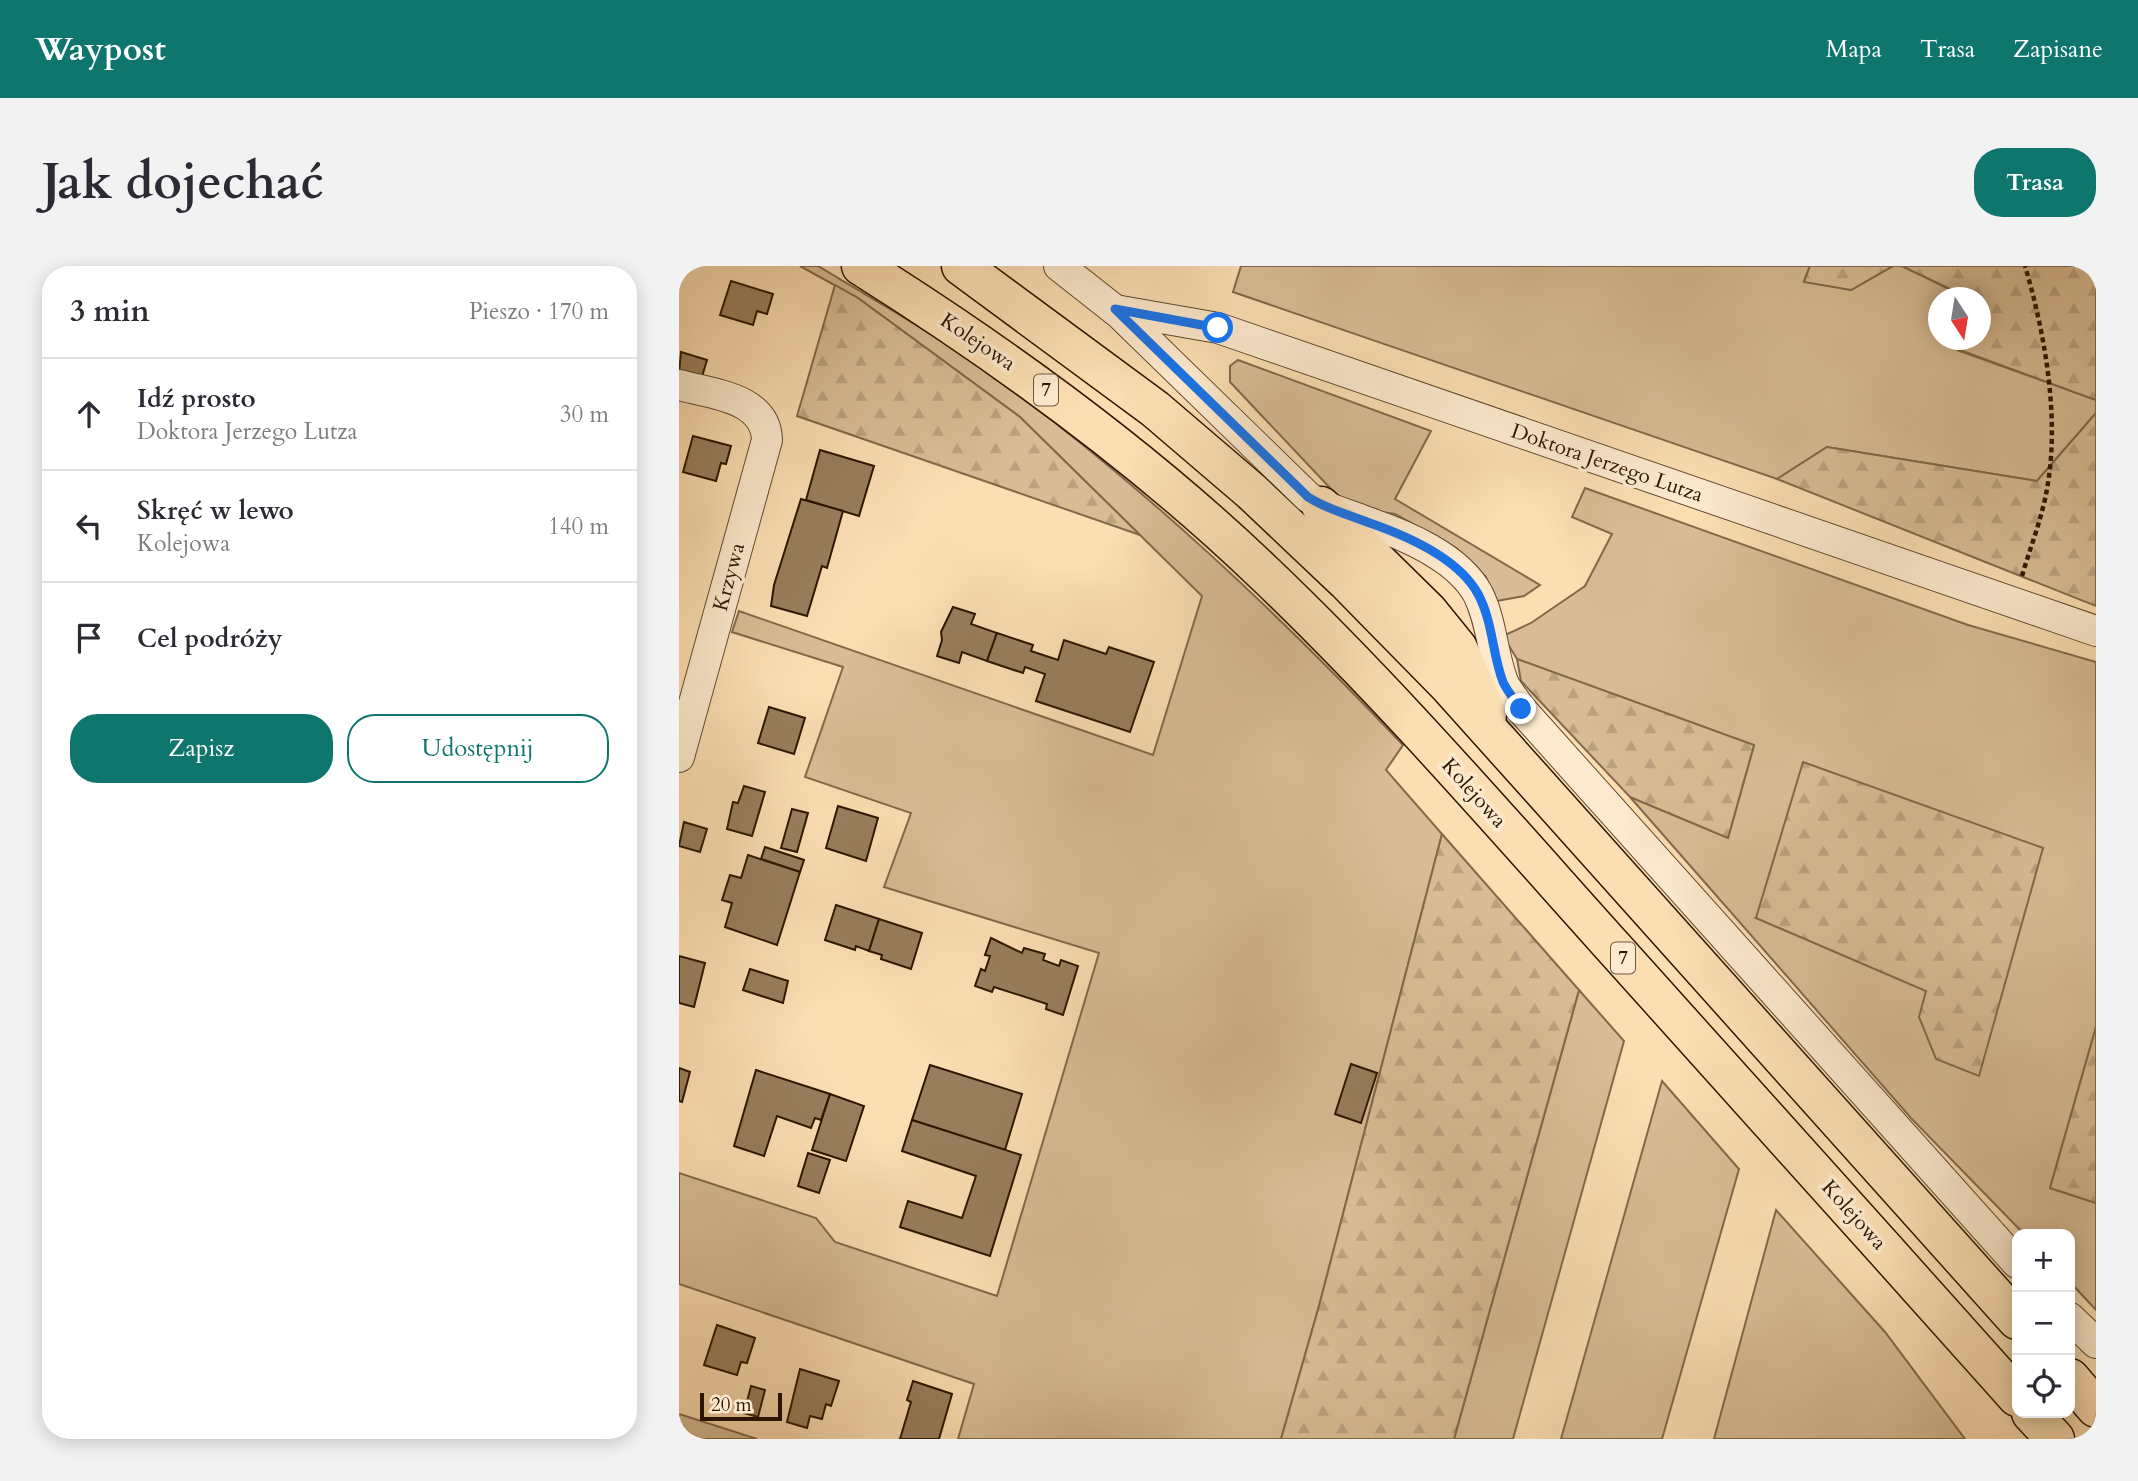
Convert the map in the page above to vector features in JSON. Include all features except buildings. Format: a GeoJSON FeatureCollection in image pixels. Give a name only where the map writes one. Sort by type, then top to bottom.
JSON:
{"type":"FeatureCollection","features":[{"type":"Feature","properties":{"kind":"highway","name":"Kolejowa"},"geometry":{"type":"LineString","coordinates":[[861,266],[1012,365],[1117,444],[1235,546],[1319,626],[1520,843],[2012,1391]]}},
{"type":"Feature","properties":{"kind":"highway"},"geometry":{"type":"LineString","coordinates":[[961,266],[1097,363],[1252,492],[1346,580],[1497,739],[2012,1314]]}},
{"type":"Feature","properties":{"kind":"highway"},"geometry":{"type":"LineString","coordinates":[[1321,506],[1428,611],[1458,648],[1497,739]]}},
{"type":"Feature","properties":{"kind":"highway"},"geometry":{"type":"LineString","coordinates":[[2075,1384],[2096,1408]]}},
{"type":"Feature","properties":{"kind":"highway"},"geometry":{"type":"LineString","coordinates":[[2036,1418],[2055,1439]]}},
{"type":"Feature","properties":{"kind":"street"},"geometry":{"type":"LineString","coordinates":[[1059,266],[1115,309],[1321,506],[1371,523],[1431,550],[1457,571],[1477,592],[1488,620],[1504,684],[1521,709],[2012,1257]]}},
{"type":"Feature","properties":{"kind":"street","name":"Doktora Jerzego Lutza"},"geometry":{"type":"LineString","coordinates":[[1115,309],[1218,328],[2096,631]]}},
{"type":"Feature","properties":{"kind":"street","name":"Krzywa"},"geometry":{"type":"LineString","coordinates":[[679,385],[745,404],[765,424],[767,440],[679,757]]}},
{"type":"Feature","properties":{"kind":"street"},"geometry":{"type":"LineString","coordinates":[[2075,1323],[2096,1343]]}},
{"type":"Feature","properties":{"kind":"path"},"geometry":{"type":"LineString","coordinates":[[2014,604],[2047,488],[2051,424],[2046,369],[2025,266]]}},
{"type":"Feature","properties":{"kind":"green space"},"geometry":{"type":"Polygon","coordinates":[[[800,266],[818,266],[961,353],[1093,453],[1201,546],[1304,644],[1403,745],[1386,770],[1442,834],[1319,1306],[1281,1439],[958,1439],[974,1384],[679,1284],[679,1173],[816,1218],[835,1242],[997,1296],[1099,953],[884,887],[911,813],[805,777],[843,667],[732,632],[739,611],[1153,755],[1202,596],[1020,417],[858,298],[800,266]]]}},
{"type":"Feature","properties":{"kind":"green space"},"geometry":{"type":"Polygon","coordinates":[[[1241,266],[1810,266],[1804,281],[1851,290],[1893,266],[1902,266],[1946,287],[1928,287],[1928,350],[1957,350],[2096,400],[2096,413],[2037,481],[1827,447],[1777,479],[1233,292],[1241,266]]]}},
{"type":"Feature","properties":{"kind":"green space"},"geometry":{"type":"Polygon","coordinates":[[[1810,266],[1893,266],[1851,290],[1804,282],[1810,266]]]}},
{"type":"Feature","properties":{"kind":"green space"},"geometry":{"type":"Polygon","coordinates":[[[1902,266],[2096,266],[2096,400],[1960,350],[1991,350],[1991,287],[1946,287],[1902,266]]]}},
{"type":"Feature","properties":{"kind":"green space"},"geometry":{"type":"Polygon","coordinates":[[[835,285],[858,298],[1020,417],[1140,535],[797,416],[835,285]]]}},
{"type":"Feature","properties":{"kind":"green space"},"geometry":{"type":"Polygon","coordinates":[[[1238,360],[1431,431],[1395,499],[1540,585],[1524,596],[1491,602],[1486,577],[1456,548],[1395,514],[1348,507],[1230,382],[1230,366],[1238,360]]]}},
{"type":"Feature","properties":{"kind":"green space"},"geometry":{"type":"Polygon","coordinates":[[[2096,413],[2096,606],[1777,479],[1827,447],[2037,481],[2096,413]]]}},
{"type":"Feature","properties":{"kind":"green space"},"geometry":{"type":"Polygon","coordinates":[[[1585,488],[1968,625],[2096,662],[2096,1027],[2050,1188],[2096,1203],[2096,1310],[2075,1287],[2075,1229],[2019,1229],[1911,1118],[1630,797],[1728,838],[1754,745],[1517,659],[1503,636],[1531,623],[1585,586],[1612,534],[1572,517],[1585,488]],[[2042,849],[1756,918],[1927,991],[2042,849]]]}},
{"type":"Feature","properties":{"kind":"green space"},"geometry":{"type":"Polygon","coordinates":[[[1517,659],[1754,745],[1728,838],[1630,797],[1521,681],[1517,659]]]}},
{"type":"Feature","properties":{"kind":"green space"},"geometry":{"type":"Polygon","coordinates":[[[1803,762],[2043,848],[1979,1076],[1936,1059],[1919,1017],[1926,991],[1756,918],[1803,762]]]}},
{"type":"Feature","properties":{"kind":"green space"},"geometry":{"type":"Polygon","coordinates":[[[1442,834],[1579,990],[1454,1439],[1281,1439],[1319,1306],[1442,834]]]}},
{"type":"Feature","properties":{"kind":"green space"},"geometry":{"type":"Polygon","coordinates":[[[1579,990],[1624,1041],[1513,1439],[1454,1439],[1579,990]]]}},
{"type":"Feature","properties":{"kind":"green space"},"geometry":{"type":"Polygon","coordinates":[[[2096,1027],[2096,1203],[2050,1188],[2096,1027]]]}},
{"type":"Feature","properties":{"kind":"green space"},"geometry":{"type":"Polygon","coordinates":[[[1662,1081],[1739,1169],[1662,1439],[1561,1439],[1662,1081]]]}},
{"type":"Feature","properties":{"kind":"green space"},"geometry":{"type":"Polygon","coordinates":[[[1776,1210],[1885,1332],[1965,1439],[1714,1439],[1776,1210]]]}},
{"type":"Feature","properties":{"kind":"green space"},"geometry":{"type":"Polygon","coordinates":[[[679,1414],[757,1439],[679,1439],[679,1414]]]}},
{"type":"Feature","properties":{"kind":"route"},"geometry":{"type":"LineString","coordinates":[[1218,328],[1115,309],[1308,497],[1321,506],[1371,523],[1431,550],[1457,571],[1477,592],[1488,620],[1504,684],[1521,709]]}}]}
